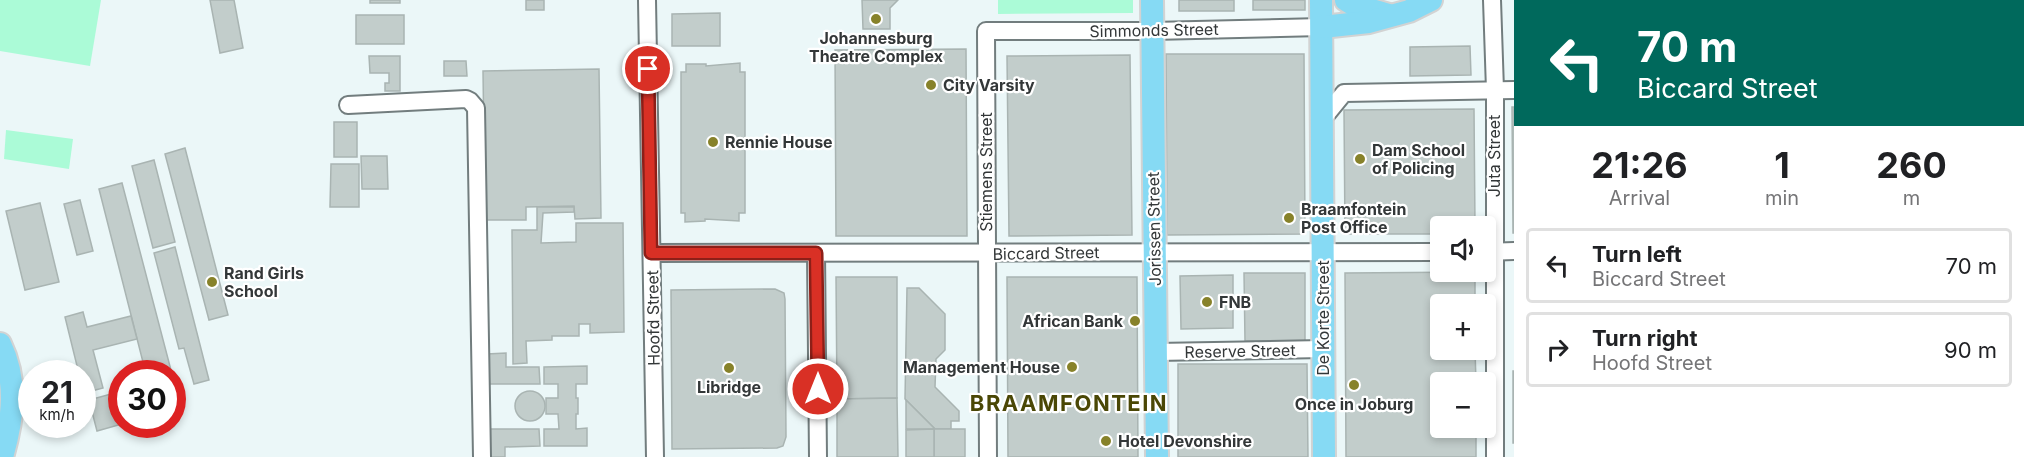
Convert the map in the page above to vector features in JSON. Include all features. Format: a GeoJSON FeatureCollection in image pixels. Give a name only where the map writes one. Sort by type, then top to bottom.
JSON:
{"type":"FeatureCollection","features":[{"type":"Feature","properties":{"kind":"main road","name":"Jorissen Street"},"geometry":{"type":"LineString","coordinates":[[1152,0],[1157,457]]}},
{"type":"Feature","properties":{"kind":"main road","name":"De Korte Street"},"geometry":{"type":"LineString","coordinates":[[1322,0],[1324,457]]}},
{"type":"Feature","properties":{"kind":"main road"},"geometry":{"type":"LineString","coordinates":[[1346,0],[1354,5],[1391,16]]}},
{"type":"Feature","properties":{"kind":"main road"},"geometry":{"type":"LineString","coordinates":[[1322,27],[1369,22],[1409,11],[1431,0]]}},
{"type":"Feature","properties":{"kind":"main road"},"geometry":{"type":"LineString","coordinates":[[0,344],[12,388],[12,411],[2,457]]}},
{"type":"Feature","properties":{"kind":"street","name":"Hoofd Street"},"geometry":{"type":"LineString","coordinates":[[647,0],[656,457]]}},
{"type":"Feature","properties":{"kind":"street","name":"Juta Street"},"geometry":{"type":"LineString","coordinates":[[1491,216],[1495,90],[1492,0]]}},
{"type":"Feature","properties":{"kind":"street","name":"Simmonds Street"},"geometry":{"type":"LineString","coordinates":[[986,31],[1152,31],[1322,27]]}},
{"type":"Feature","properties":{"kind":"street","name":"Stiemens Street"},"geometry":{"type":"LineString","coordinates":[[986,31],[988,457]]}},
{"type":"Feature","properties":{"kind":"street"},"geometry":{"type":"LineString","coordinates":[[1322,120],[1344,93],[1514,90]]}},
{"type":"Feature","properties":{"kind":"street"},"geometry":{"type":"LineString","coordinates":[[348,105],[466,99],[471,101],[476,108],[482,457]]}},
{"type":"Feature","properties":{"kind":"street"},"geometry":{"type":"LineString","coordinates":[[1496,252],[1514,251]]}},
{"type":"Feature","properties":{"kind":"street","name":"Biccard Street"},"geometry":{"type":"LineString","coordinates":[[651,253],[1430,252]]}},
{"type":"Feature","properties":{"kind":"street"},"geometry":{"type":"LineString","coordinates":[[816,253],[818,457]]}},
{"type":"Feature","properties":{"kind":"street","name":"Juta Street"},"geometry":{"type":"LineString","coordinates":[[1491,282],[1495,457]]}},
{"type":"Feature","properties":{"kind":"street","name":"Reserve Street"},"geometry":{"type":"LineString","coordinates":[[1156,352],[1323,349]]}},
{"type":"Feature","properties":{"kind":"green space"},"geometry":{"type":"Polygon","coordinates":[[[0,0],[101,0],[90,66],[0,51],[0,0]]]}},
{"type":"Feature","properties":{"kind":"green space"},"geometry":{"type":"Polygon","coordinates":[[[998,0],[1133,0],[1133,13],[998,14],[998,0]]]}},
{"type":"Feature","properties":{"kind":"green space"},"geometry":{"type":"Polygon","coordinates":[[[6,130],[73,139],[69,169],[4,159],[6,130]]]}},
{"type":"Feature","properties":{"kind":"building"},"geometry":{"type":"Polygon","coordinates":[[[210,0],[234,0],[243,48],[220,53],[210,0]]]}},
{"type":"Feature","properties":{"kind":"building"},"geometry":{"type":"Polygon","coordinates":[[[370,0],[400,0],[400,3],[370,3],[370,0]]]}},
{"type":"Feature","properties":{"kind":"building"},"geometry":{"type":"Polygon","coordinates":[[[526,0],[544,0],[544,10],[526,10],[526,0]]]}},
{"type":"Feature","properties":{"kind":"building","name":"Johannesburg Theatre Complex"},"geometry":{"type":"Polygon","coordinates":[[[862,0],[898,0],[890,8],[890,29],[863,29],[862,0]]]}},
{"type":"Feature","properties":{"kind":"building"},"geometry":{"type":"Polygon","coordinates":[[[1179,0],[1234,0],[1234,11],[1179,11],[1179,0]]]}},
{"type":"Feature","properties":{"kind":"building"},"geometry":{"type":"Polygon","coordinates":[[[1253,0],[1305,0],[1305,10],[1253,10],[1253,0]]]}},
{"type":"Feature","properties":{"kind":"building"},"geometry":{"type":"Polygon","coordinates":[[[720,13],[720,46],[672,46],[672,14],[720,13]]]}},
{"type":"Feature","properties":{"kind":"building"},"geometry":{"type":"Polygon","coordinates":[[[356,15],[404,15],[404,44],[356,44],[356,15]]]}},
{"type":"Feature","properties":{"kind":"building"},"geometry":{"type":"Polygon","coordinates":[[[1470,46],[1471,75],[1410,76],[1410,47],[1470,46]]]}},
{"type":"Feature","properties":{"kind":"building"},"geometry":{"type":"Polygon","coordinates":[[[966,49],[967,236],[836,236],[835,50],[966,49]]]}},
{"type":"Feature","properties":{"kind":"building"},"geometry":{"type":"Polygon","coordinates":[[[1166,54],[1304,54],[1305,234],[1167,235],[1166,54]]]}},
{"type":"Feature","properties":{"kind":"building"},"geometry":{"type":"Polygon","coordinates":[[[1130,55],[1132,235],[1009,236],[1007,56],[1130,55]]]}},
{"type":"Feature","properties":{"kind":"building"},"geometry":{"type":"Polygon","coordinates":[[[369,56],[400,56],[400,91],[385,91],[385,83],[389,83],[389,73],[370,73],[369,56]]]}},
{"type":"Feature","properties":{"kind":"building"},"geometry":{"type":"Polygon","coordinates":[[[444,61],[466,61],[467,76],[444,76],[444,61]]]}},
{"type":"Feature","properties":{"kind":"building","name":"Rennie House"},"geometry":{"type":"Polygon","coordinates":[[[740,63],[740,72],[745,72],[745,213],[739,213],[739,221],[705,219],[705,221],[685,222],[685,213],[681,213],[681,72],[686,72],[686,64],[706,64],[706,66],[740,63]]]}},
{"type":"Feature","properties":{"kind":"building"},"geometry":{"type":"Polygon","coordinates":[[[599,69],[601,218],[575,219],[574,206],[526,207],[526,220],[485,220],[483,71],[599,69]]]}},
{"type":"Feature","properties":{"kind":"building"},"geometry":{"type":"Polygon","coordinates":[[[1512,107],[1514,107],[1514,233],[1513,233],[1512,107]]]}},
{"type":"Feature","properties":{"kind":"building"},"geometry":{"type":"Polygon","coordinates":[[[1474,109],[1475,216],[1430,216],[1430,234],[1345,234],[1344,110],[1474,109]]]}},
{"type":"Feature","properties":{"kind":"building"},"geometry":{"type":"Polygon","coordinates":[[[334,122],[357,122],[357,157],[334,157],[334,122]]]}},
{"type":"Feature","properties":{"kind":"building"},"geometry":{"type":"Polygon","coordinates":[[[185,148],[228,315],[209,320],[165,154],[185,148]]]}},
{"type":"Feature","properties":{"kind":"building"},"geometry":{"type":"Polygon","coordinates":[[[361,156],[387,156],[388,189],[362,189],[361,156]]]}},
{"type":"Feature","properties":{"kind":"building"},"geometry":{"type":"Polygon","coordinates":[[[154,160],[175,242],[153,248],[132,166],[154,160]]]}},
{"type":"Feature","properties":{"kind":"building"},"geometry":{"type":"Polygon","coordinates":[[[331,164],[359,164],[359,207],[330,207],[331,164]]]}},
{"type":"Feature","properties":{"kind":"building"},"geometry":{"type":"Polygon","coordinates":[[[122,183],[168,360],[142,360],[99,189],[122,183]]]}},
{"type":"Feature","properties":{"kind":"building"},"geometry":{"type":"Polygon","coordinates":[[[80,200],[93,251],[77,255],[64,204],[80,200]]]}},
{"type":"Feature","properties":{"kind":"building"},"geometry":{"type":"Polygon","coordinates":[[[40,203],[59,282],[25,290],[6,211],[40,203]]]}},
{"type":"Feature","properties":{"kind":"building"},"geometry":{"type":"Polygon","coordinates":[[[537,207],[574,207],[574,212],[543,213],[541,243],[576,242],[576,223],[623,223],[624,332],[590,333],[590,324],[579,324],[579,336],[552,336],[552,340],[526,341],[527,363],[513,364],[512,230],[537,230],[537,207]]]}},
{"type":"Feature","properties":{"kind":"building"},"geometry":{"type":"Polygon","coordinates":[[[175,247],[209,380],[194,384],[184,348],[179,349],[154,253],[175,247]]]}},
{"type":"Feature","properties":{"kind":"building"},"geometry":{"type":"Polygon","coordinates":[[[1430,272],[1430,282],[1475,282],[1475,294],[1430,294],[1430,360],[1475,360],[1476,372],[1430,372],[1430,438],[1476,438],[1476,457],[1346,457],[1345,273],[1430,272]]]}},
{"type":"Feature","properties":{"kind":"building"},"geometry":{"type":"Polygon","coordinates":[[[1244,273],[1305,273],[1305,341],[1245,341],[1244,273]]]}},
{"type":"Feature","properties":{"kind":"building","name":"FNB"},"geometry":{"type":"Polygon","coordinates":[[[1233,275],[1233,328],[1181,329],[1180,276],[1233,275]]]}},
{"type":"Feature","properties":{"kind":"building"},"geometry":{"type":"Polygon","coordinates":[[[836,277],[897,277],[897,398],[837,399],[836,277]]]}},
{"type":"Feature","properties":{"kind":"building","name":"Management House"},"geometry":{"type":"Polygon","coordinates":[[[1007,277],[1137,277],[1138,457],[1008,457],[1007,277]]]}},
{"type":"Feature","properties":{"kind":"building"},"geometry":{"type":"Polygon","coordinates":[[[907,288],[919,288],[945,314],[945,350],[936,359],[935,387],[959,411],[959,421],[951,421],[951,429],[935,429],[905,399],[907,288]]]}},
{"type":"Feature","properties":{"kind":"building","name":"Libridge"},"geometry":{"type":"Polygon","coordinates":[[[775,289],[784,293],[785,299],[786,437],[783,446],[777,448],[672,449],[671,290],[775,289]]]}},
{"type":"Feature","properties":{"kind":"building"},"geometry":{"type":"Polygon","coordinates":[[[83,312],[87,327],[131,316],[137,339],[93,350],[96,360],[76,360],[65,317],[83,312]]]}},
{"type":"Feature","properties":{"kind":"building"},"geometry":{"type":"Polygon","coordinates":[[[506,353],[506,367],[539,367],[540,384],[487,384],[487,354],[506,353]]]}},
{"type":"Feature","properties":{"kind":"building"},"geometry":{"type":"Polygon","coordinates":[[[96,361],[103,388],[96,390],[96,361]]]}},
{"type":"Feature","properties":{"kind":"building"},"geometry":{"type":"Polygon","coordinates":[[[1178,364],[1307,364],[1308,457],[1178,457],[1178,364]]]}},
{"type":"Feature","properties":{"kind":"building"},"geometry":{"type":"Polygon","coordinates":[[[587,366],[587,384],[576,384],[578,414],[576,414],[576,429],[587,428],[587,446],[544,446],[544,429],[559,429],[558,414],[546,414],[546,398],[558,398],[558,384],[544,384],[544,367],[587,366]]]}},
{"type":"Feature","properties":{"kind":"building"},"geometry":{"type":"Polygon","coordinates":[[[1514,371],[1514,443],[1513,443],[1514,371]]]}},
{"type":"Feature","properties":{"kind":"building"},"geometry":{"type":"Polygon","coordinates":[[[530,391],[536,392],[544,400],[544,412],[536,420],[530,421],[524,420],[516,412],[515,406],[516,400],[524,392],[530,391]]]}},
{"type":"Feature","properties":{"kind":"building"},"geometry":{"type":"Polygon","coordinates":[[[108,395],[108,428],[97,431],[96,427],[96,398],[108,395]]]}},
{"type":"Feature","properties":{"kind":"building"},"geometry":{"type":"Polygon","coordinates":[[[897,398],[898,457],[837,457],[837,399],[897,398]]]}},
{"type":"Feature","properties":{"kind":"building"},"geometry":{"type":"Polygon","coordinates":[[[906,400],[935,429],[906,429],[906,400]]]}},
{"type":"Feature","properties":{"kind":"building"},"geometry":{"type":"Polygon","coordinates":[[[486,429],[539,429],[540,446],[505,447],[505,457],[486,457],[486,429]]]}},
{"type":"Feature","properties":{"kind":"building"},"geometry":{"type":"Polygon","coordinates":[[[934,429],[965,429],[965,457],[934,457],[934,429]]]}},
{"type":"Feature","properties":{"kind":"building"},"geometry":{"type":"Polygon","coordinates":[[[934,429],[934,457],[906,457],[906,430],[934,429]]]}},
{"type":"Feature","properties":{"kind":"place","name":"Johannesburg Theatre Complex"},"geometry":{"type":"Point","coordinates":[876,19]}},
{"type":"Feature","properties":{"kind":"place","name":"City Varsity"},"geometry":{"type":"Point","coordinates":[931,85]}},
{"type":"Feature","properties":{"kind":"place","name":"Rennie House"},"geometry":{"type":"Point","coordinates":[713,142]}},
{"type":"Feature","properties":{"kind":"place","name":"Dam School of Policing"},"geometry":{"type":"Point","coordinates":[1360,159]}},
{"type":"Feature","properties":{"kind":"place","name":"Braamfontein Post Office"},"geometry":{"type":"Point","coordinates":[1289,218]}},
{"type":"Feature","properties":{"kind":"place","name":"Rand Girls School"},"geometry":{"type":"Point","coordinates":[212,282]}},
{"type":"Feature","properties":{"kind":"place","name":"FNB"},"geometry":{"type":"Point","coordinates":[1207,302]}},
{"type":"Feature","properties":{"kind":"place","name":"African Bank"},"geometry":{"type":"Point","coordinates":[1135,321]}},
{"type":"Feature","properties":{"kind":"place","name":"Management House"},"geometry":{"type":"Point","coordinates":[1072,367]}},
{"type":"Feature","properties":{"kind":"place","name":"Libridge"},"geometry":{"type":"Point","coordinates":[729,368]}},
{"type":"Feature","properties":{"kind":"place","name":"Once in Joburg"},"geometry":{"type":"Point","coordinates":[1354,385]}},
{"type":"Feature","properties":{"kind":"place","name":"Hotel Devonshire"},"geometry":{"type":"Point","coordinates":[1106,441]}},
{"type":"Feature","properties":{"kind":"district","name":"BRAAMFONTEIN"},"geometry":{"type":"Point","coordinates":[1069,403]}},
{"type":"Feature","properties":{"kind":"route"},"geometry":{"type":"LineString","coordinates":[[648,69],[651,253],[816,253],[818,389]]}}]}
